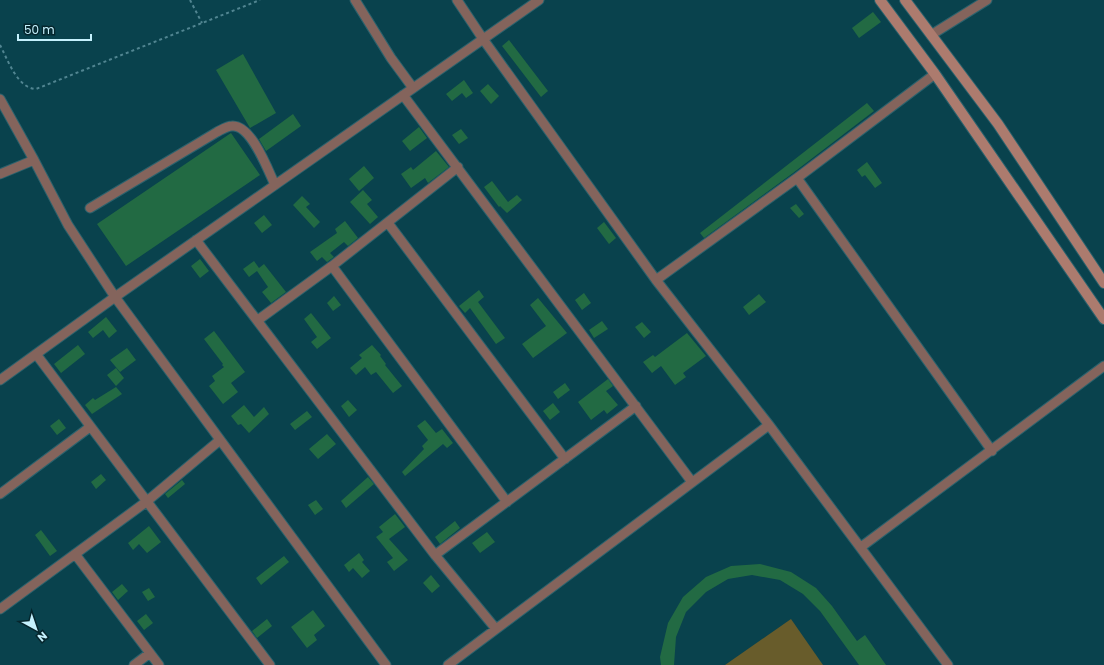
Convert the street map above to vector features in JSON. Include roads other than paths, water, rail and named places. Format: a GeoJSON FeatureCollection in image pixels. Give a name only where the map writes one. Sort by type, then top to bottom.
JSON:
{"type":"FeatureCollection","features":[{"type":"Feature","properties":{"kind":"main road"},"geometry":{"type":"LineString","coordinates":[[880,0],[935,74],[1104,319]]}},
{"type":"Feature","properties":{"kind":"main road"},"geometry":{"type":"LineString","coordinates":[[905,0],[998,124],[1104,283]]}},
{"type":"Feature","properties":{"kind":"street"},"geometry":{"type":"LineString","coordinates":[[355,0],[391,58],[413,88]]}},
{"type":"Feature","properties":{"kind":"street"},"geometry":{"type":"LineString","coordinates":[[457,0],[483,39],[656,280],[769,424],[948,665]]}},
{"type":"Feature","properties":{"kind":"street"},"geometry":{"type":"LineString","coordinates":[[0,380],[115,297],[539,0]]}},
{"type":"Feature","properties":{"kind":"street"},"geometry":{"type":"LineString","coordinates":[[931,35],[987,0]]}},
{"type":"Feature","properties":{"kind":"street"},"geometry":{"type":"LineString","coordinates":[[656,280],[797,178],[935,74]]}},
{"type":"Feature","properties":{"kind":"street"},"geometry":{"type":"LineString","coordinates":[[403,94],[692,482]]}},
{"type":"Feature","properties":{"kind":"street"},"geometry":{"type":"LineString","coordinates":[[0,99],[68,225],[115,297],[386,665]]}},
{"type":"Feature","properties":{"kind":"street"},"geometry":{"type":"LineString","coordinates":[[90,208],[217,132],[232,126],[244,129],[251,138],[275,185]]}},
{"type":"Feature","properties":{"kind":"street"},"geometry":{"type":"LineString","coordinates":[[0,174],[34,160]]}},
{"type":"Feature","properties":{"kind":"street"},"geometry":{"type":"LineString","coordinates":[[258,320],[332,266],[458,167]]}},
{"type":"Feature","properties":{"kind":"street"},"geometry":{"type":"LineString","coordinates":[[797,178],[992,451]]}},
{"type":"Feature","properties":{"kind":"street"},"geometry":{"type":"LineString","coordinates":[[388,223],[565,459]]}},
{"type":"Feature","properties":{"kind":"street"},"geometry":{"type":"LineString","coordinates":[[196,240],[435,555],[496,629]]}},
{"type":"Feature","properties":{"kind":"street"},"geometry":{"type":"LineString","coordinates":[[332,266],[507,502]]}},
{"type":"Feature","properties":{"kind":"street"},"geometry":{"type":"LineString","coordinates":[[36,354],[270,665]]}},
{"type":"Feature","properties":{"kind":"street"},"geometry":{"type":"LineString","coordinates":[[860,547],[992,451],[1104,366]]}},
{"type":"Feature","properties":{"kind":"street"},"geometry":{"type":"LineString","coordinates":[[435,555],[636,406]]}},
{"type":"Feature","properties":{"kind":"street"},"geometry":{"type":"LineString","coordinates":[[448,665],[769,424]]}},
{"type":"Feature","properties":{"kind":"street"},"geometry":{"type":"LineString","coordinates":[[0,494],[90,427]]}},
{"type":"Feature","properties":{"kind":"street"},"geometry":{"type":"LineString","coordinates":[[0,609],[146,502],[220,440]]}},
{"type":"Feature","properties":{"kind":"street"},"geometry":{"type":"LineString","coordinates":[[75,554],[159,665]]}},
{"type":"Feature","properties":{"kind":"street"},"geometry":{"type":"LineString","coordinates":[[134,665],[150,653]]}}]}
